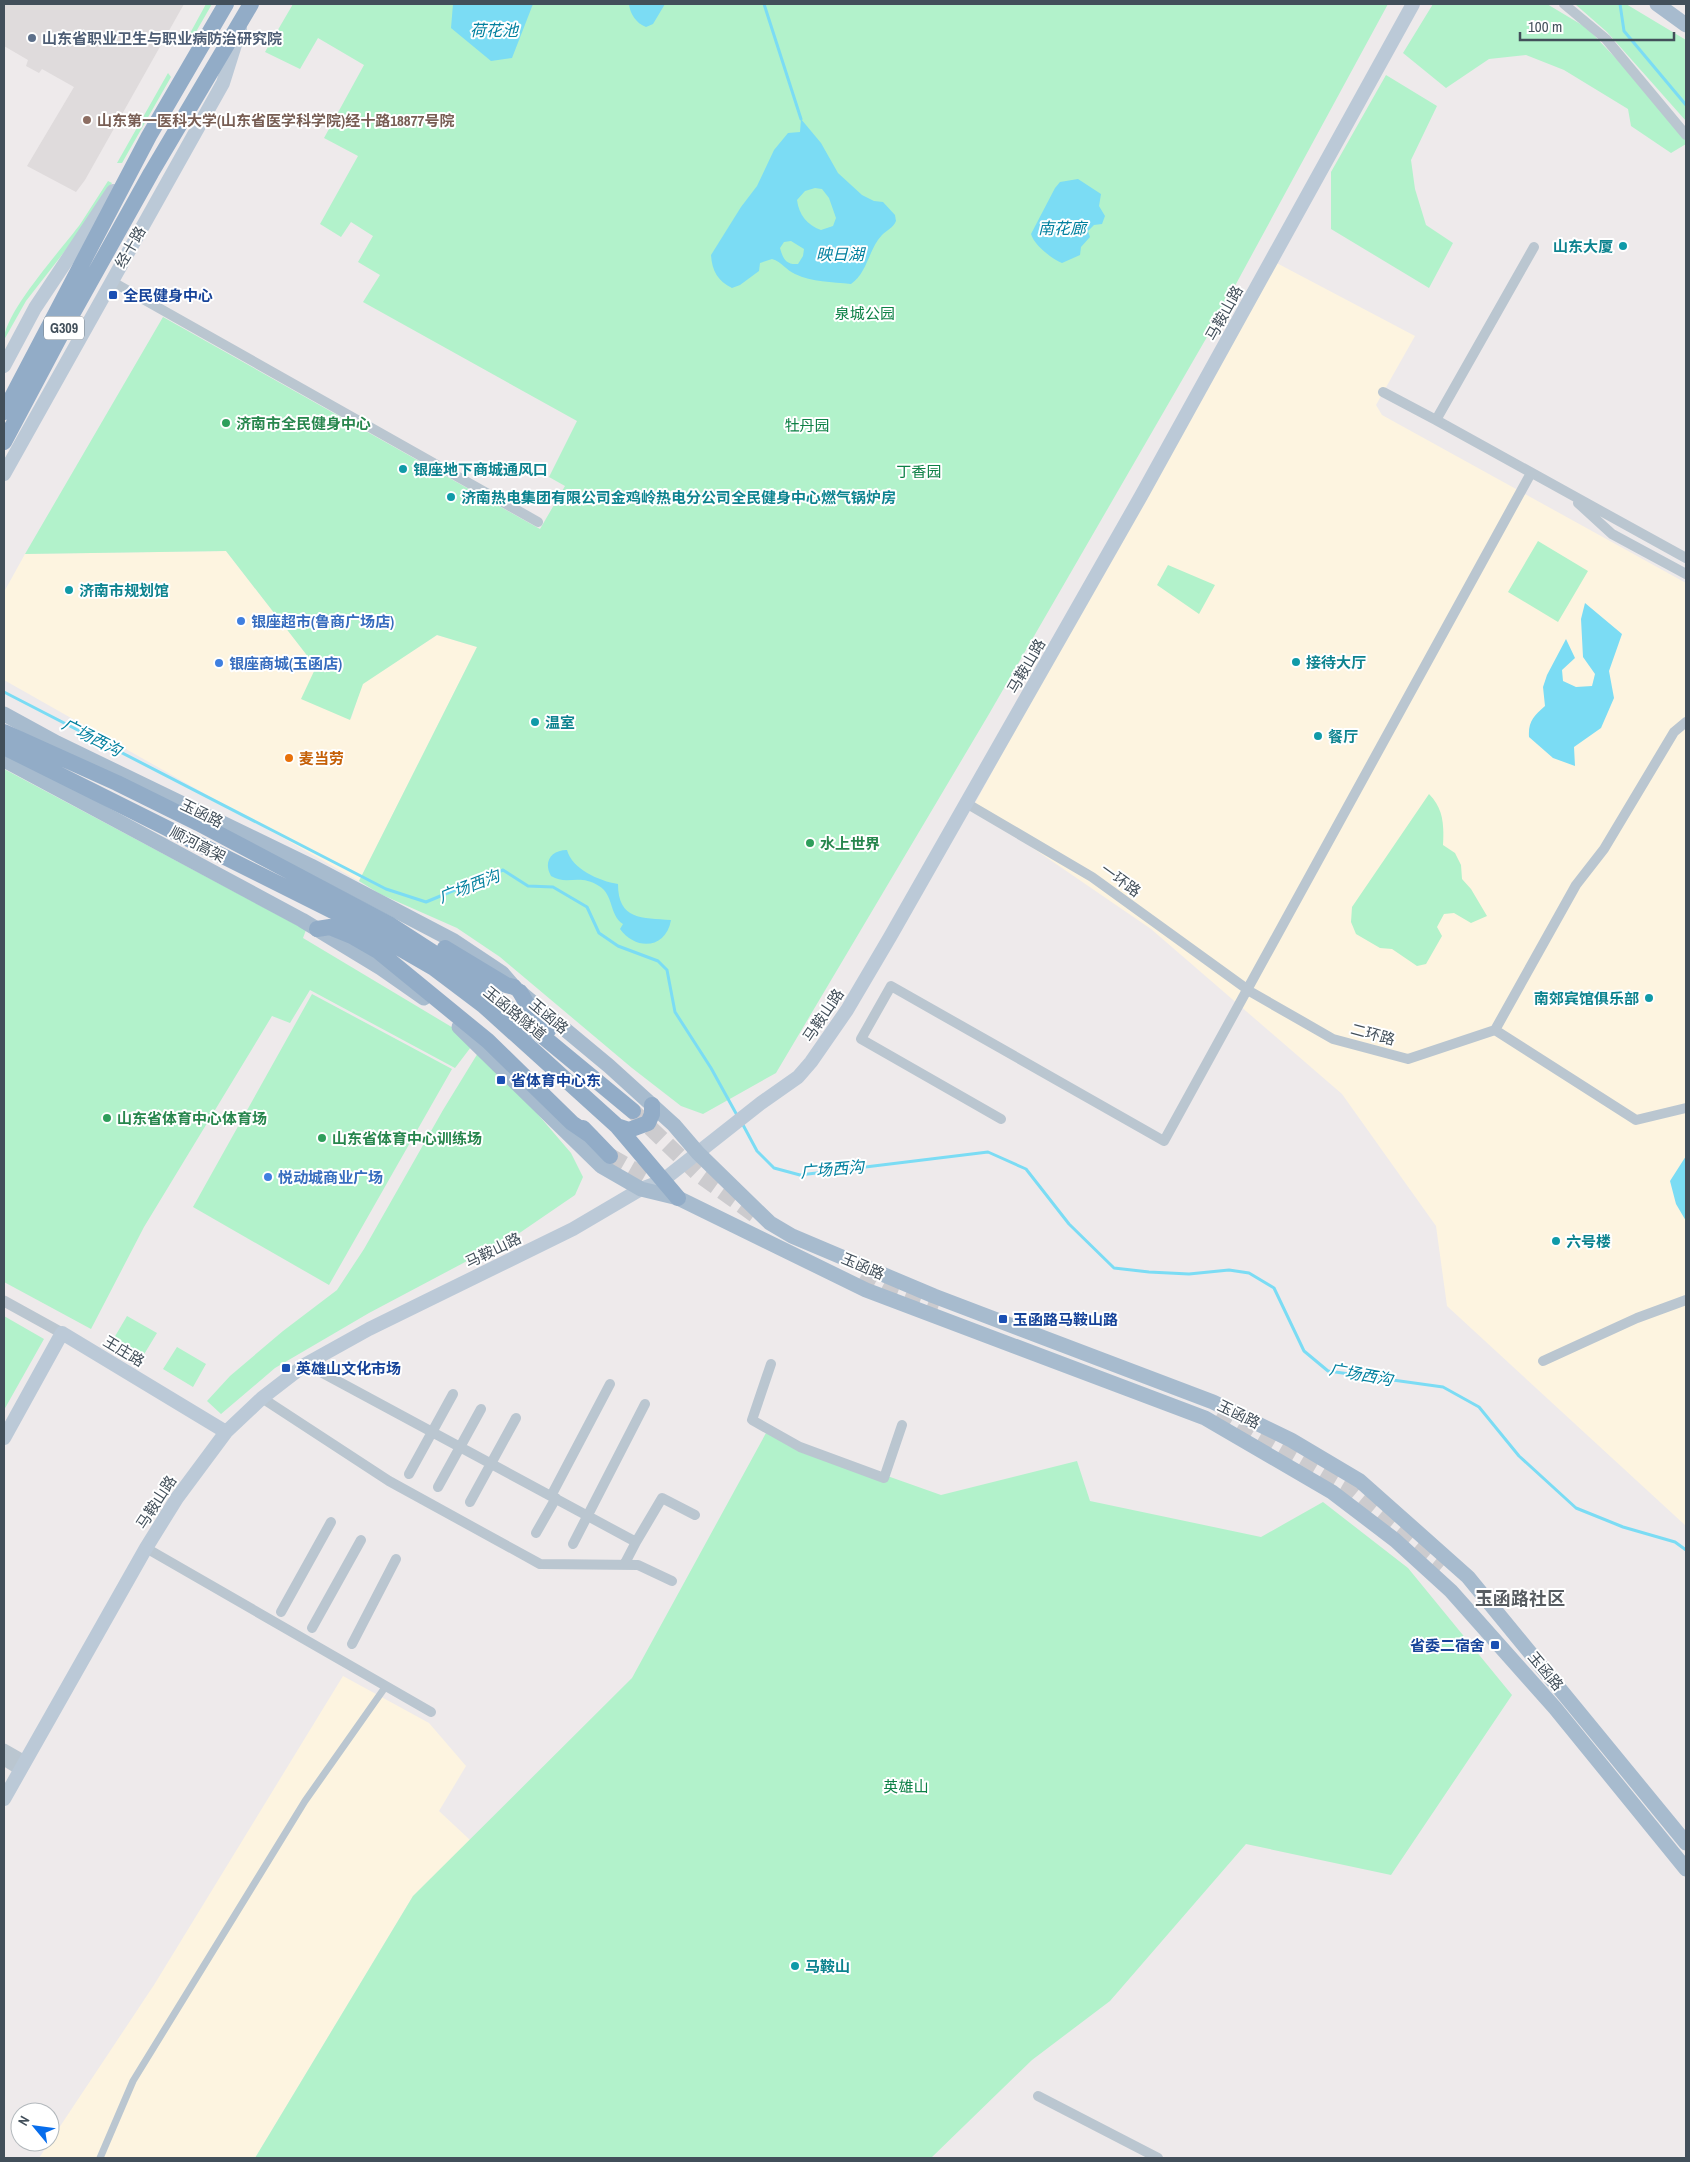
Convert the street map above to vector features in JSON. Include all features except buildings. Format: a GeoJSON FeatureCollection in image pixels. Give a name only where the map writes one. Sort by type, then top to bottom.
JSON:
{"type":"FeatureCollection","features":[{"type":"Feature","properties":{"kind":"highway","name":"G309"},"geometry":{"type":"LineString","coordinates":[[4,412],[149,136],[226,4]]}},
{"type":"Feature","properties":{"kind":"highway","name":"经十路"},"geometry":{"type":"LineString","coordinates":[[4,442],[66,325],[151,173],[248,9]]}},
{"type":"Feature","properties":{"kind":"highway","name":"顺河高架"},"geometry":{"type":"LineString","coordinates":[[4,732],[117,783],[198,823],[389,924]]}},
{"type":"Feature","properties":{"kind":"highway","name":"顺河高架"},"geometry":{"type":"LineString","coordinates":[[4,747],[391,942]]}},
{"type":"Feature","properties":{"kind":"highway"},"geometry":{"type":"LineString","coordinates":[[389,924],[408,926],[506,985],[517,989],[531,1011],[609,1090]]}},
{"type":"Feature","properties":{"kind":"highway","name":"玉函路隧道"},"geometry":{"type":"LineString","coordinates":[[389,924],[471,977],[633,1111]]}},
{"type":"Feature","properties":{"kind":"highway"},"geometry":{"type":"LineString","coordinates":[[317,929],[330,928],[352,936],[378,951],[488,1041],[572,1123],[591,1136]]}},
{"type":"Feature","properties":{"kind":"highway"},"geometry":{"type":"LineString","coordinates":[[391,942],[434,968],[483,1006],[618,1126],[678,1198]]}},
{"type":"Feature","properties":{"kind":"highway","name":"玉函路隧道"},"geometry":{"type":"LineString","coordinates":[[391,942],[488,1031],[610,1156]]}},
{"type":"Feature","properties":{"kind":"highway"},"geometry":{"type":"LineString","coordinates":[[618,1126],[628,1130],[648,1123],[652,1114],[652,1105]]}},
{"type":"Feature","properties":{"kind":"main road","name":"马鞍山路"},"geometry":{"type":"LineString","coordinates":[[4,1798],[146,1548],[180,1494],[226,1432],[262,1398],[306,1364],[369,1330],[573,1229],[641,1189],[662,1181],[761,1103],[798,1077],[847,1010],[966,803],[1141,496],[1413,4]]}},
{"type":"Feature","properties":{"kind":"main road"},"geometry":{"type":"LineString","coordinates":[[1657,4],[1686,25]]}},
{"type":"Feature","properties":{"kind":"main road","name":"经十路"},"geometry":{"type":"LineString","coordinates":[[4,474],[223,82],[248,9]]}},
{"type":"Feature","properties":{"kind":"main road"},"geometry":{"type":"LineString","coordinates":[[4,366],[35,308],[149,136]]}},
{"type":"Feature","properties":{"kind":"main road","name":"玉函路"},"geometry":{"type":"LineString","coordinates":[[4,714],[57,743],[264,842],[454,941],[502,973],[517,989],[674,1125],[698,1153],[770,1223],[792,1236],[934,1296],[1213,1402],[1291,1440],[1360,1481],[1468,1577],[1686,1843]]}},
{"type":"Feature","properties":{"kind":"main road","name":"玉函路"},"geometry":{"type":"LineString","coordinates":[[4,760],[317,929],[380,968],[448,1015],[601,1166],[641,1189],[678,1198],[866,1290],[1206,1418],[1332,1492],[1395,1540],[1452,1591],[1555,1708],[1686,1869]]}},
{"type":"Feature","properties":{"kind":"main road"},"geometry":{"type":"LineString","coordinates":[[242,889],[264,842]]}},
{"type":"Feature","properties":{"kind":"main road"},"geometry":{"type":"LineString","coordinates":[[4,1438],[62,1333]]}},
{"type":"Feature","properties":{"kind":"main road","name":"王庄路"},"geometry":{"type":"LineString","coordinates":[[62,1333],[226,1432]]}},
{"type":"Feature","properties":{"kind":"street"},"geometry":{"type":"LineString","coordinates":[[1564,4],[1606,39],[1686,134]]}},
{"type":"Feature","properties":{"kind":"street"},"geometry":{"type":"LineString","coordinates":[[1436,420],[1534,247]]}},
{"type":"Feature","properties":{"kind":"street"},"geometry":{"type":"LineString","coordinates":[[111,281],[538,522]]}},
{"type":"Feature","properties":{"kind":"street"},"geometry":{"type":"LineString","coordinates":[[1384,392],[1686,558]]}},
{"type":"Feature","properties":{"kind":"street"},"geometry":{"type":"LineString","coordinates":[[1001,1119],[861,1039],[891,986],[1164,1141],[1249,991],[1531,473]]}},
{"type":"Feature","properties":{"kind":"street"},"geometry":{"type":"LineString","coordinates":[[1564,491],[1612,534],[1686,574]]}},
{"type":"Feature","properties":{"kind":"street"},"geometry":{"type":"LineString","coordinates":[[1686,722],[1674,732],[1604,849],[1576,885],[1494,1030],[1636,1120],[1686,1108]]}},
{"type":"Feature","properties":{"kind":"street","name":"一环路"},"geometry":{"type":"LineString","coordinates":[[966,803],[1092,877],[1249,991]]}},
{"type":"Feature","properties":{"kind":"street","name":"二环路"},"geometry":{"type":"LineString","coordinates":[[1249,991],[1333,1039],[1408,1059],[1494,1030]]}},
{"type":"Feature","properties":{"kind":"street","name":"王庄路"},"geometry":{"type":"LineString","coordinates":[[4,1300],[62,1333]]}},
{"type":"Feature","properties":{"kind":"street"},"geometry":{"type":"LineString","coordinates":[[1543,1360],[1637,1318],[1686,1300]]}},
{"type":"Feature","properties":{"kind":"street"},"geometry":{"type":"LineString","coordinates":[[306,1364],[636,1542]]}},
{"type":"Feature","properties":{"kind":"street"},"geometry":{"type":"LineString","coordinates":[[771,1364],[752,1420],[800,1447],[884,1478],[902,1426]]}},
{"type":"Feature","properties":{"kind":"street"},"geometry":{"type":"LineString","coordinates":[[536,1533],[610,1384]]}},
{"type":"Feature","properties":{"kind":"street"},"geometry":{"type":"LineString","coordinates":[[409,1474],[453,1394]]}},
{"type":"Feature","properties":{"kind":"street"},"geometry":{"type":"LineString","coordinates":[[262,1398],[389,1481],[540,1564],[638,1565],[672,1580]]}},
{"type":"Feature","properties":{"kind":"street"},"geometry":{"type":"LineString","coordinates":[[574,1544],[645,1404]]}},
{"type":"Feature","properties":{"kind":"street"},"geometry":{"type":"LineString","coordinates":[[438,1487],[481,1409]]}},
{"type":"Feature","properties":{"kind":"street"},"geometry":{"type":"LineString","coordinates":[[470,1502],[516,1418]]}},
{"type":"Feature","properties":{"kind":"street"},"geometry":{"type":"LineString","coordinates":[[624,1565],[662,1498],[695,1515]]}},
{"type":"Feature","properties":{"kind":"street"},"geometry":{"type":"LineString","coordinates":[[281,1612],[331,1522]]}},
{"type":"Feature","properties":{"kind":"street"},"geometry":{"type":"LineString","coordinates":[[312,1628],[361,1540]]}},
{"type":"Feature","properties":{"kind":"street"},"geometry":{"type":"LineString","coordinates":[[146,1548],[431,1712]]}},
{"type":"Feature","properties":{"kind":"street"},"geometry":{"type":"LineString","coordinates":[[352,1644],[396,1559]]}},
{"type":"Feature","properties":{"kind":"street"},"geometry":{"type":"LineString","coordinates":[[100,2158],[133,2081],[306,1801],[386,1686]]}},
{"type":"Feature","properties":{"kind":"street"},"geometry":{"type":"LineString","coordinates":[[4,1749],[23,1765]]}},
{"type":"Feature","properties":{"kind":"street"},"geometry":{"type":"LineString","coordinates":[[4,1760],[23,1765]]}},
{"type":"Feature","properties":{"kind":"street"},"geometry":{"type":"LineString","coordinates":[[1038,2096],[1158,2158]]}},
{"type":"Feature","properties":{"kind":"shaded area","name":"山东第一医科大学(山东省医学科学院)经十路18877号院"},"geometry":{"type":"Polygon","coordinates":[[[4,4],[184,4],[85,180],[76,192],[27,166],[74,87],[42,69],[39,73],[26,66],[28,60],[4,46],[4,4]]]}},
{"type":"Feature","properties":{"kind":"shaded area"},"geometry":{"type":"Polygon","coordinates":[[[1271,260],[1415,336],[1376,405],[1382,415],[1686,583],[1686,1526],[1447,1306],[1436,1226],[1342,1094],[1151,929],[973,807],[1271,260]]]}},
{"type":"Feature","properties":{"kind":"shaded area"},"geometry":{"type":"Polygon","coordinates":[[[226,551],[316,667],[351,719],[362,684],[437,635],[477,647],[359,881],[4,680],[4,592],[25,554],[226,551]]]}},
{"type":"Feature","properties":{"kind":"shaded area"},"geometry":{"type":"Polygon","coordinates":[[[343,1676],[429,1723],[466,1766],[439,1811],[470,1840],[413,1896],[255,2158],[39,2158],[43,2152],[60,2152],[60,2126],[154,1985],[343,1676]]]}},
{"type":"Feature","properties":{"kind":"green space"},"geometry":{"type":"Polygon","coordinates":[[[206,4],[212,4],[193,37],[188,37],[206,4]]]}},
{"type":"Feature","properties":{"kind":"green space","name":"泉城公园"},"geometry":{"type":"Polygon","coordinates":[[[293,4],[1388,4],[1211,330],[989,714],[776,1073],[703,1114],[681,1106],[632,1068],[500,957],[457,928],[380,894],[359,881],[477,647],[437,635],[363,684],[350,720],[301,699],[316,667],[226,551],[25,554],[163,317],[540,529],[565,486],[549,477],[577,421],[363,302],[380,275],[358,262],[373,236],[351,222],[341,237],[320,224],[358,156],[324,138],[364,65],[318,38],[300,69],[265,52],[293,4]]]}},
{"type":"Feature","properties":{"kind":"green space"},"geometry":{"type":"Polygon","coordinates":[[[1433,4],[1547,4],[1587,28],[1686,132],[1686,144],[1671,153],[1631,126],[1628,109],[1564,70],[1526,55],[1489,59],[1446,88],[1403,53],[1433,4]]]}},
{"type":"Feature","properties":{"kind":"green space"},"geometry":{"type":"Polygon","coordinates":[[[1575,4],[1626,4],[1686,40],[1686,121],[1607,32],[1575,4]]]}},
{"type":"Feature","properties":{"kind":"green space"},"geometry":{"type":"Polygon","coordinates":[[[168,73],[171,77],[122,163],[117,163],[168,73]]]}},
{"type":"Feature","properties":{"kind":"green space"},"geometry":{"type":"Polygon","coordinates":[[[1386,75],[1437,106],[1411,160],[1415,189],[1426,225],[1453,243],[1429,288],[1331,229],[1331,172],[1386,75]]]}},
{"type":"Feature","properties":{"kind":"green space"},"geometry":{"type":"Polygon","coordinates":[[[108,181],[112,183],[86,224],[26,301],[4,340],[13,313],[36,280],[81,223],[108,181]]]}},
{"type":"Feature","properties":{"kind":"green space"},"geometry":{"type":"Polygon","coordinates":[[[1538,541],[1588,571],[1558,622],[1508,592],[1538,541]]]}},
{"type":"Feature","properties":{"kind":"green space"},"geometry":{"type":"Polygon","coordinates":[[[1168,565],[1215,585],[1199,614],[1157,585],[1168,565]]]}},
{"type":"Feature","properties":{"kind":"green space","name":"山东省体育中心体育场"},"geometry":{"type":"Polygon","coordinates":[[[4,769],[306,930],[303,938],[470,1038],[474,1043],[455,1068],[310,990],[290,1023],[272,1016],[144,1227],[91,1329],[4,1282],[4,769]]]}},
{"type":"Feature","properties":{"kind":"green space"},"geometry":{"type":"Polygon","coordinates":[[[1429,794],[1438,806],[1442,818],[1443,845],[1455,853],[1461,865],[1462,879],[1471,889],[1487,916],[1471,923],[1454,913],[1444,914],[1437,927],[1442,936],[1426,964],[1417,966],[1392,949],[1380,948],[1356,934],[1351,922],[1352,907],[1429,794]]]}},
{"type":"Feature","properties":{"kind":"green space","name":"山东省体育中心训练场"},"geometry":{"type":"Polygon","coordinates":[[[312,994],[452,1069],[329,1285],[193,1207],[312,994]]]}},
{"type":"Feature","properties":{"kind":"green space"},"geometry":{"type":"Polygon","coordinates":[[[481,1048],[571,1153],[583,1177],[575,1195],[518,1234],[369,1313],[275,1368],[221,1414],[207,1401],[230,1376],[283,1331],[337,1290],[364,1249],[443,1110],[481,1048]]]}},
{"type":"Feature","properties":{"kind":"green space"},"geometry":{"type":"Polygon","coordinates":[[[4,1316],[44,1339],[4,1410],[4,1316]]]}},
{"type":"Feature","properties":{"kind":"green space"},"geometry":{"type":"Polygon","coordinates":[[[127,1316],[157,1333],[143,1356],[114,1338],[127,1316]]]}},
{"type":"Feature","properties":{"kind":"green space"},"geometry":{"type":"Polygon","coordinates":[[[177,1347],[206,1364],[193,1387],[163,1369],[177,1347]]]}},
{"type":"Feature","properties":{"kind":"green space","name":"英雄山"},"geometry":{"type":"Polygon","coordinates":[[[766,1433],[941,1495],[1077,1461],[1090,1501],[1261,1537],[1323,1502],[1408,1568],[1512,1695],[1391,1875],[1246,1844],[1110,2001],[1032,2060],[931,2158],[255,2158],[413,1896],[632,1678],[766,1433]]]}},
{"type":"Feature","properties":{"kind":"water","name":"荷花池"},"geometry":{"type":"Polygon","coordinates":[[[453,4],[533,4],[512,58],[491,61],[451,28],[453,4]]]}},
{"type":"Feature","properties":{"kind":"water"},"geometry":{"type":"Polygon","coordinates":[[[629,4],[665,4],[653,24],[646,27],[634,18],[629,4]]]}},
{"type":"Feature","properties":{"kind":"water","name":"映日湖"},"geometry":{"type":"Polygon","coordinates":[[[801,119],[821,143],[838,173],[862,195],[874,201],[883,202],[895,215],[896,221],[877,241],[865,267],[851,284],[808,279],[792,272],[772,259],[760,263],[759,271],[740,285],[732,288],[717,275],[711,255],[741,207],[757,186],[774,150],[788,133],[800,132],[801,119]],[[815,188],[805,191],[797,200],[805,219],[821,230],[833,226],[836,218],[829,198],[822,189],[815,188]],[[791,241],[784,242],[780,248],[781,252],[788,262],[798,264],[803,256],[804,249],[791,241]]]}},
{"type":"Feature","properties":{"kind":"water","name":"南花廊"},"geometry":{"type":"Polygon","coordinates":[[[1078,179],[1101,194],[1099,206],[1105,216],[1102,224],[1094,225],[1088,231],[1090,237],[1081,247],[1080,255],[1062,263],[1044,251],[1031,234],[1060,182],[1078,179]]]}},
{"type":"Feature","properties":{"kind":"water"},"geometry":{"type":"Polygon","coordinates":[[[1585,603],[1622,634],[1609,671],[1614,698],[1601,728],[1574,747],[1575,766],[1553,758],[1529,737],[1529,731],[1532,719],[1545,706],[1543,687],[1547,675],[1566,639],[1575,658],[1562,670],[1563,681],[1576,687],[1592,686],[1595,674],[1583,657],[1581,619],[1585,603]]]}},
{"type":"Feature","properties":{"kind":"water"},"geometry":{"type":"Polygon","coordinates":[[[567,850],[574,863],[587,873],[618,884],[622,905],[627,911],[650,919],[671,920],[668,930],[663,937],[650,944],[634,941],[620,929],[623,924],[615,916],[607,894],[599,886],[585,880],[562,880],[551,876],[548,866],[550,858],[557,852],[567,850]]]}},
{"type":"Feature","properties":{"kind":"water"},"geometry":{"type":"Polygon","coordinates":[[[1686,1156],[1686,1221],[1676,1204],[1670,1181],[1686,1156]]]}},
{"type":"Feature","properties":{"kind":"waterway"},"geometry":{"type":"LineString","coordinates":[[764,4],[801,119]]}},
{"type":"Feature","properties":{"kind":"waterway"},"geometry":{"type":"LineString","coordinates":[[1620,4],[1624,31],[1686,105]]}},
{"type":"Feature","properties":{"kind":"waterway","name":"广场西沟"},"geometry":{"type":"LineString","coordinates":[[4,692],[386,889],[426,902],[503,870],[528,886],[553,887],[587,907],[599,933],[618,946],[658,961],[667,970],[675,1012],[711,1068],[738,1117]]}},
{"type":"Feature","properties":{"kind":"waterway","name":"广场西沟"},"geometry":{"type":"LineString","coordinates":[[742,1123],[757,1151],[774,1168],[800,1175],[988,1152],[1026,1169],[1069,1224],[1114,1268],[1189,1274],[1229,1270],[1249,1273],[1274,1288],[1304,1351],[1328,1371],[1443,1387],[1479,1407],[1519,1456],[1576,1508],[1623,1527],[1675,1542],[1686,1550]]}},
{"type":"Feature","properties":{"kind":"tunnel"},"geometry":{"type":"LineString","coordinates":[[633,1111],[698,1174],[759,1218]]}},
{"type":"Feature","properties":{"kind":"tunnel"},"geometry":{"type":"LineString","coordinates":[[610,1156],[669,1190]]}},
{"type":"Feature","properties":{"kind":"tunnel"},"geometry":{"type":"LineString","coordinates":[[863,1272],[895,1289],[939,1305]]}},
{"type":"Feature","properties":{"kind":"tunnel"},"geometry":{"type":"LineString","coordinates":[[1219,1411],[1353,1489],[1444,1565]]}},
{"type":"Feature","properties":{"kind":"place","name":"山东省职业卫生与职业病防治研究院"},"geometry":{"type":"Point","coordinates":[32,38]}},
{"type":"Feature","properties":{"kind":"place","name":"山东第一医科大学(山东省医学科学院)经十路18877号院"},"geometry":{"type":"Point","coordinates":[87,120]}},
{"type":"Feature","properties":{"kind":"place","name":"山东大厦"},"geometry":{"type":"Point","coordinates":[1623,246]}},
{"type":"Feature","properties":{"kind":"place","name":"全民健身中心"},"geometry":{"type":"Point","coordinates":[113,295]}},
{"type":"Feature","properties":{"kind":"place","name":"济南市全民健身中心"},"geometry":{"type":"Point","coordinates":[226,423]}},
{"type":"Feature","properties":{"kind":"place","name":"银座地下商城通风口"},"geometry":{"type":"Point","coordinates":[403,469]}},
{"type":"Feature","properties":{"kind":"place","name":"济南热电集团有限公司金鸡岭热电分公司全民健身中心燃气锅炉房"},"geometry":{"type":"Point","coordinates":[451,497]}},
{"type":"Feature","properties":{"kind":"place","name":"济南市规划馆"},"geometry":{"type":"Point","coordinates":[69,590]}},
{"type":"Feature","properties":{"kind":"place","name":"银座超市(鲁商广场店)"},"geometry":{"type":"Point","coordinates":[241,621]}},
{"type":"Feature","properties":{"kind":"place","name":"接待大厅"},"geometry":{"type":"Point","coordinates":[1296,662]}},
{"type":"Feature","properties":{"kind":"place","name":"银座商城(玉函店)"},"geometry":{"type":"Point","coordinates":[219,663]}},
{"type":"Feature","properties":{"kind":"place","name":"温室"},"geometry":{"type":"Point","coordinates":[535,722]}},
{"type":"Feature","properties":{"kind":"place","name":"餐厅"},"geometry":{"type":"Point","coordinates":[1318,736]}},
{"type":"Feature","properties":{"kind":"place","name":"麦当劳"},"geometry":{"type":"Point","coordinates":[289,758]}},
{"type":"Feature","properties":{"kind":"place","name":"水上世界"},"geometry":{"type":"Point","coordinates":[810,843]}},
{"type":"Feature","properties":{"kind":"place","name":"南郊宾馆俱乐部"},"geometry":{"type":"Point","coordinates":[1649,998]}},
{"type":"Feature","properties":{"kind":"place","name":"省体育中心东"},"geometry":{"type":"Point","coordinates":[501,1080]}},
{"type":"Feature","properties":{"kind":"place","name":"山东省体育中心体育场"},"geometry":{"type":"Point","coordinates":[107,1118]}},
{"type":"Feature","properties":{"kind":"place","name":"山东省体育中心训练场"},"geometry":{"type":"Point","coordinates":[322,1138]}},
{"type":"Feature","properties":{"kind":"place","name":"悦动城商业广场"},"geometry":{"type":"Point","coordinates":[268,1177]}},
{"type":"Feature","properties":{"kind":"place","name":"六号楼"},"geometry":{"type":"Point","coordinates":[1556,1241]}},
{"type":"Feature","properties":{"kind":"place","name":"玉函路马鞍山路"},"geometry":{"type":"Point","coordinates":[1003,1319]}},
{"type":"Feature","properties":{"kind":"place","name":"英雄山文化市场"},"geometry":{"type":"Point","coordinates":[286,1368]}},
{"type":"Feature","properties":{"kind":"place","name":"省委二宿舍"},"geometry":{"type":"Point","coordinates":[1495,1645]}},
{"type":"Feature","properties":{"kind":"place","name":"马鞍山"},"geometry":{"type":"Point","coordinates":[795,1966]}},
{"type":"Feature","properties":{"kind":"district","name":"玉函路社区"},"geometry":{"type":"Point","coordinates":[1520,1598]}},
{"type":"Feature","properties":{"kind":"park label","name":"牡丹园"},"geometry":{"type":"Point","coordinates":[807,425]}},
{"type":"Feature","properties":{"kind":"park label","name":"丁香园"},"geometry":{"type":"Point","coordinates":[919,471]}}]}
